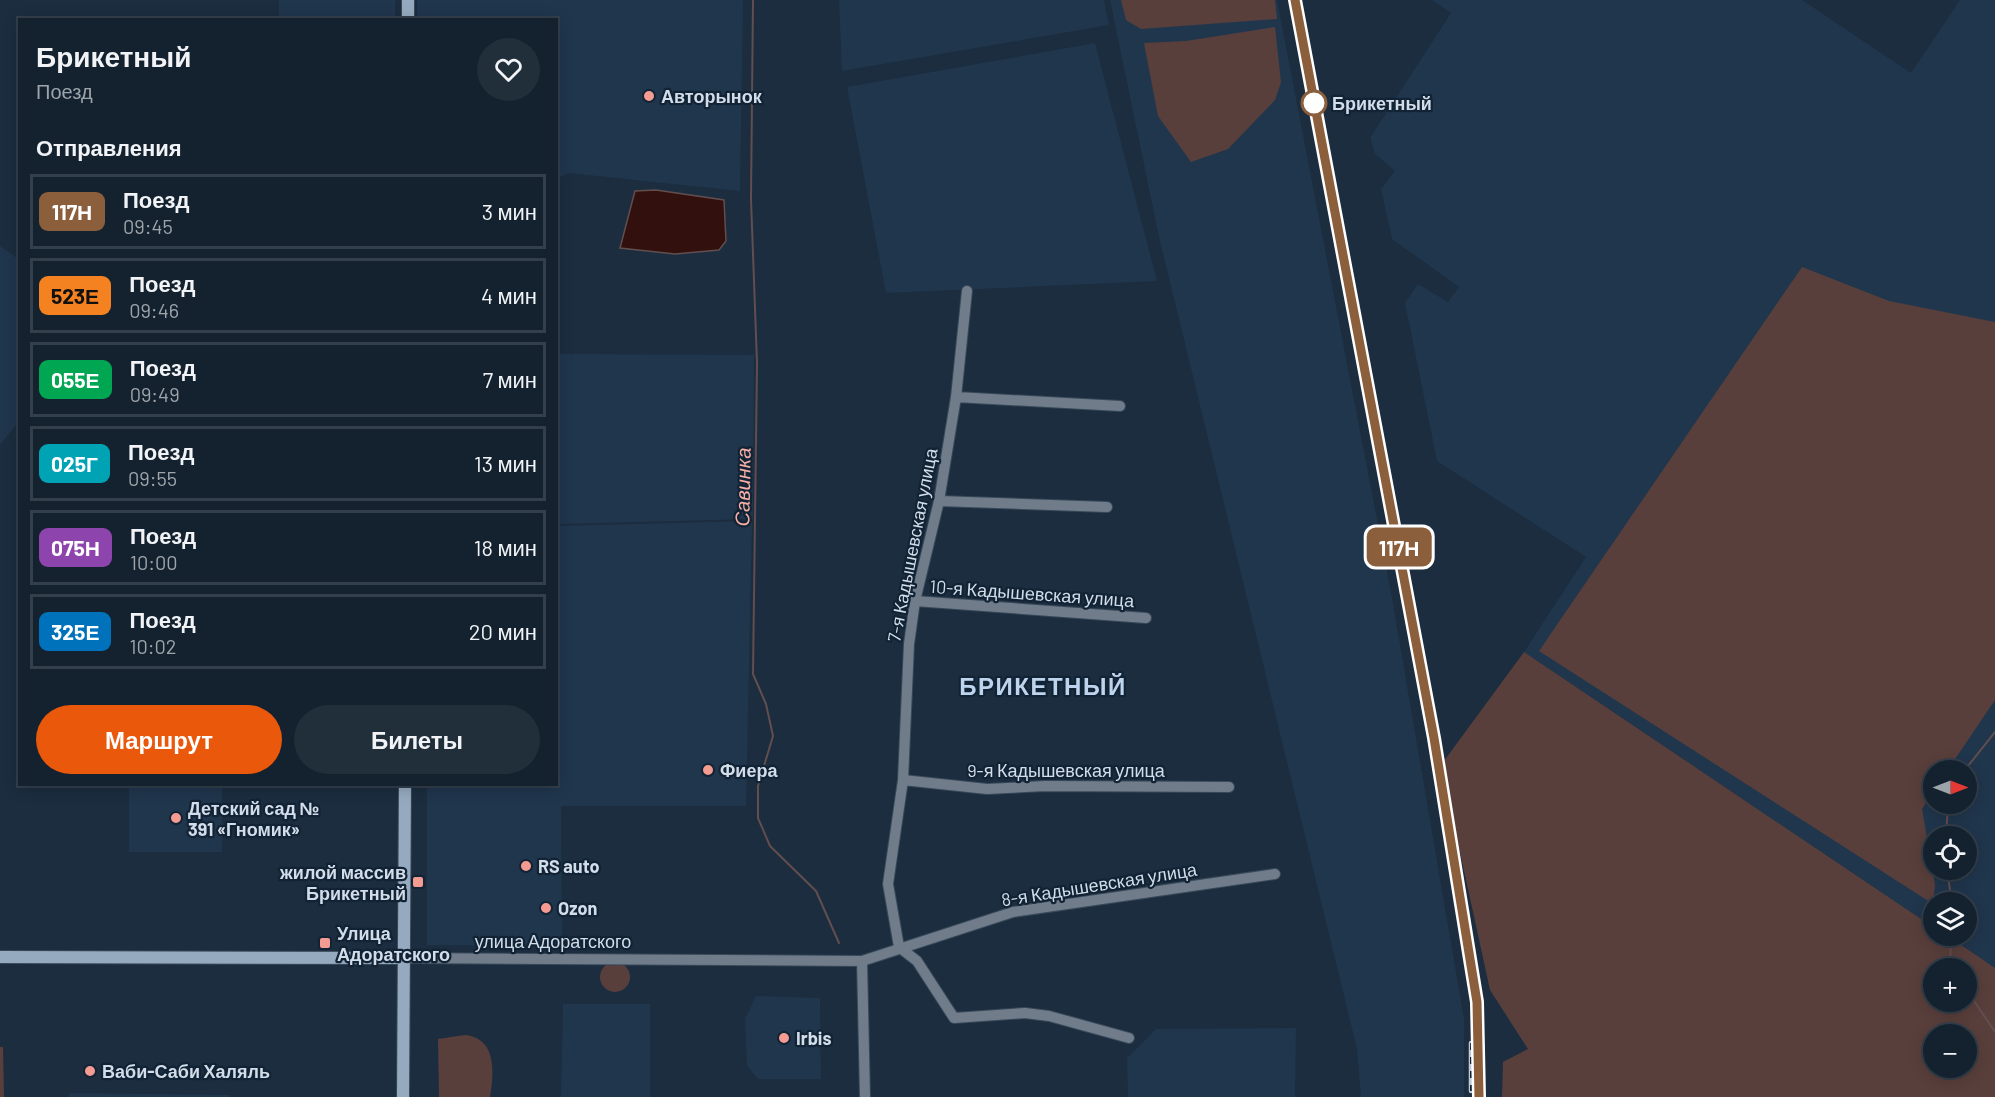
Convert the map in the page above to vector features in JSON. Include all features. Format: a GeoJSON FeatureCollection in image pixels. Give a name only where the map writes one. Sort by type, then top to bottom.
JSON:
{"type":"FeatureCollection","features":[{"type":"Feature","properties":{"kind":"street"},"geometry":{"type":"LineString","coordinates":[[408,0],[408,18]]}},
{"type":"Feature","properties":{"kind":"street","name":"7-я Кадышевская улица"},"geometry":{"type":"LineString","coordinates":[[899,947],[888,884],[903,780],[909,644],[915,601],[939,501],[956,397],[967,291]]}},
{"type":"Feature","properties":{"kind":"street"},"geometry":{"type":"LineString","coordinates":[[956,397],[1120,406]]}},
{"type":"Feature","properties":{"kind":"street"},"geometry":{"type":"LineString","coordinates":[[939,501],[1107,507]]}},
{"type":"Feature","properties":{"kind":"street","name":"10-я Кадышевская улица"},"geometry":{"type":"LineString","coordinates":[[915,601],[1146,618]]}},
{"type":"Feature","properties":{"kind":"street","name":"9-я Кадышевская улица"},"geometry":{"type":"LineString","coordinates":[[903,780],[987,789],[1045,786],[1229,787]]}},
{"type":"Feature","properties":{"kind":"street"},"geometry":{"type":"LineString","coordinates":[[403,1097],[405,786]]}},
{"type":"Feature","properties":{"kind":"street","name":"8-я Кадышевская улица"},"geometry":{"type":"LineString","coordinates":[[862,961],[899,947],[1013,912],[1275,874]]}},
{"type":"Feature","properties":{"kind":"street"},"geometry":{"type":"LineString","coordinates":[[899,947],[917,961],[954,1018],[1025,1013],[1049,1016],[1129,1038]]}},
{"type":"Feature","properties":{"kind":"street","name":"улица Адоратского"},"geometry":{"type":"LineString","coordinates":[[0,957],[862,961]]}},
{"type":"Feature","properties":{"kind":"street"},"geometry":{"type":"LineString","coordinates":[[862,961],[865,1097]]}},
{"type":"Feature","properties":{"kind":"shaded area"},"geometry":{"type":"Polygon","coordinates":[[[279,0],[395,0],[395,18],[279,18],[279,0]]]}},
{"type":"Feature","properties":{"kind":"shaded area","name":"Авторынок"},"geometry":{"type":"Polygon","coordinates":[[[417,0],[743,0],[740,191],[568,173],[558,178],[558,18],[417,18],[417,0]]]}},
{"type":"Feature","properties":{"kind":"shaded area"},"geometry":{"type":"Polygon","coordinates":[[[839,0],[1104,0],[1109,25],[842,71],[839,0]]]}},
{"type":"Feature","properties":{"kind":"shaded area"},"geometry":{"type":"Polygon","coordinates":[[[1110,0],[1277,0],[1391,592],[1464,1019],[1464,1097],[1361,1097],[1357,1049],[1159,237],[1110,0]]]}},
{"type":"Feature","properties":{"kind":"shaded area"},"geometry":{"type":"Polygon","coordinates":[[[1121,0],[1275,0],[1277,19],[1141,29],[1126,20],[1121,0]]]}},
{"type":"Feature","properties":{"kind":"shaded area"},"geometry":{"type":"Polygon","coordinates":[[[1432,0],[1802,0],[1911,73],[1960,0],[1995,0],[1995,968],[1963,946],[1977,946],[1977,892],[1923,892],[1923,920],[1524,652],[1586,557],[1437,461],[1405,303],[1418,284],[1448,302],[1459,287],[1392,239],[1381,189],[1395,171],[1375,154],[1370,138],[1451,13],[1432,0]]]}},
{"type":"Feature","properties":{"kind":"shaded area"},"geometry":{"type":"Polygon","coordinates":[[[1275,27],[1281,82],[1275,100],[1228,149],[1191,162],[1158,116],[1144,43],[1186,41],[1275,27]]]}},
{"type":"Feature","properties":{"kind":"shaded area"},"geometry":{"type":"Polygon","coordinates":[[[1095,43],[1157,281],[886,293],[847,87],[1095,43]]]}},
{"type":"Feature","properties":{"kind":"shaded area"},"geometry":{"type":"Polygon","coordinates":[[[656,190],[724,200],[726,241],[719,250],[675,254],[620,248],[635,191],[656,190]]]}},
{"type":"Feature","properties":{"kind":"shaded area"},"geometry":{"type":"Polygon","coordinates":[[[0,246],[18,259],[18,422],[0,445],[0,246]]]}},
{"type":"Feature","properties":{"kind":"shaded area"},"geometry":{"type":"Polygon","coordinates":[[[1802,267],[1889,301],[1995,322],[1995,700],[1954,760],[1923,760],[1922,809],[1925,826],[1923,826],[1923,880],[1934,880],[1934,892],[1923,892],[1923,898],[1539,651],[1802,267]]]}},
{"type":"Feature","properties":{"kind":"shaded area"},"geometry":{"type":"Polygon","coordinates":[[[558,354],[754,355],[753,519],[558,524],[558,354]]]}},
{"type":"Feature","properties":{"kind":"shaded area"},"geometry":{"type":"Polygon","coordinates":[[[752,521],[746,806],[561,806],[562,946],[427,945],[427,786],[558,786],[558,526],[752,521]]]}},
{"type":"Feature","properties":{"kind":"shaded area"},"geometry":{"type":"Polygon","coordinates":[[[1524,652],[1923,920],[1923,946],[1963,946],[1995,968],[1995,1097],[1502,1097],[1503,1062],[1528,1049],[1490,990],[1441,765],[1524,652]]]}},
{"type":"Feature","properties":{"kind":"shaded area","name":"Детский сад № 391 «Гномик»"},"geometry":{"type":"Polygon","coordinates":[[[129,786],[222,786],[222,852],[129,852],[129,786]]]}},
{"type":"Feature","properties":{"kind":"shaded area"},"geometry":{"type":"Polygon","coordinates":[[[615,962],[621,963],[629,971],[629,983],[621,991],[615,992],[609,991],[601,983],[600,977],[601,971],[609,963],[615,962]]]}},
{"type":"Feature","properties":{"kind":"shaded area"},"geometry":{"type":"Polygon","coordinates":[[[756,996],[820,998],[821,1079],[758,1079],[747,1066],[745,1019],[756,996]]]}},
{"type":"Feature","properties":{"kind":"shaded area"},"geometry":{"type":"Polygon","coordinates":[[[563,1004],[650,1004],[650,1097],[561,1097],[563,1004]]]}},
{"type":"Feature","properties":{"kind":"shaded area"},"geometry":{"type":"Polygon","coordinates":[[[1296,1028],[1295,1097],[1128,1097],[1127,1058],[1156,1029],[1296,1028]]]}},
{"type":"Feature","properties":{"kind":"shaded area"},"geometry":{"type":"Polygon","coordinates":[[[465,1035],[483,1043],[488,1050],[492,1068],[490,1097],[439,1097],[438,1039],[465,1035]]]}},
{"type":"Feature","properties":{"kind":"shaded area"},"geometry":{"type":"Polygon","coordinates":[[[0,1047],[3,1047],[4,1097],[0,1097],[0,1047]]]}},
{"type":"Feature","properties":{"kind":"shaded area"},"geometry":{"type":"Polygon","coordinates":[[[69,1093],[230,1095],[230,1097],[69,1097],[69,1093]]]}},
{"type":"Feature","properties":{"kind":"waterway","name":"Савинка"},"geometry":{"type":"LineString","coordinates":[[753,0],[751,199],[757,363],[753,674],[766,704],[773,736],[758,786],[758,818],[770,846],[816,891],[839,943]]}},
{"type":"Feature","properties":{"kind":"waterway"},"geometry":{"type":"LineString","coordinates":[[1973,760],[1995,732]]}},
{"type":"Feature","properties":{"kind":"waterway"},"geometry":{"type":"LineString","coordinates":[[1947,814],[1947,826]]}},
{"type":"Feature","properties":{"kind":"waterway"},"geometry":{"type":"LineString","coordinates":[[1949,880],[1950,892]]}},
{"type":"Feature","properties":{"kind":"waterway"},"geometry":{"type":"LineString","coordinates":[[1950,958],[1951,946]]}},
{"type":"Feature","properties":{"kind":"waterway"},"geometry":{"type":"LineString","coordinates":[[1977,1005],[1995,1032]]}},
{"type":"Feature","properties":{"kind":"railway"},"geometry":{"type":"LineString","coordinates":[[1295,0],[1434,738],[1457,874],[1477,1002],[1479,1097]]}},
{"type":"Feature","properties":{"kind":"railway"},"geometry":{"type":"LineString","coordinates":[[1471,1043],[1471,1091]]}},
{"type":"Feature","properties":{"kind":"train","name":"117Н"},"geometry":{"type":"LineString","coordinates":[[1295,0],[1434,738],[1457,874],[1477,1002],[1481,1069],[1479,1097]]}},
{"type":"Feature","properties":{"kind":"place","name":"Авторынок"},"geometry":{"type":"Point","coordinates":[649,96]}},
{"type":"Feature","properties":{"kind":"place","name":"Брикетный"},"geometry":{"type":"Point","coordinates":[1314,103]}},
{"type":"Feature","properties":{"kind":"place","name":"Фиера"},"geometry":{"type":"Point","coordinates":[708,770]}},
{"type":"Feature","properties":{"kind":"place","name":"Детский сад № 391 «Гномик»"},"geometry":{"type":"Point","coordinates":[176,818]}},
{"type":"Feature","properties":{"kind":"place","name":"RS auto"},"geometry":{"type":"Point","coordinates":[526,866]}},
{"type":"Feature","properties":{"kind":"place","name":"жилой массив Брикетный"},"geometry":{"type":"Point","coordinates":[418,882]}},
{"type":"Feature","properties":{"kind":"place","name":"Ozon"},"geometry":{"type":"Point","coordinates":[546,908]}},
{"type":"Feature","properties":{"kind":"place","name":"Улица Адоратского"},"geometry":{"type":"Point","coordinates":[325,943]}},
{"type":"Feature","properties":{"kind":"place","name":"Irbis"},"geometry":{"type":"Point","coordinates":[784,1038]}},
{"type":"Feature","properties":{"kind":"place","name":"Ваби-Саби Халяль"},"geometry":{"type":"Point","coordinates":[90,1071]}},
{"type":"Feature","properties":{"kind":"district","name":"БРИКЕТНЫЙ"},"geometry":{"type":"Point","coordinates":[1043,685]}}]}
